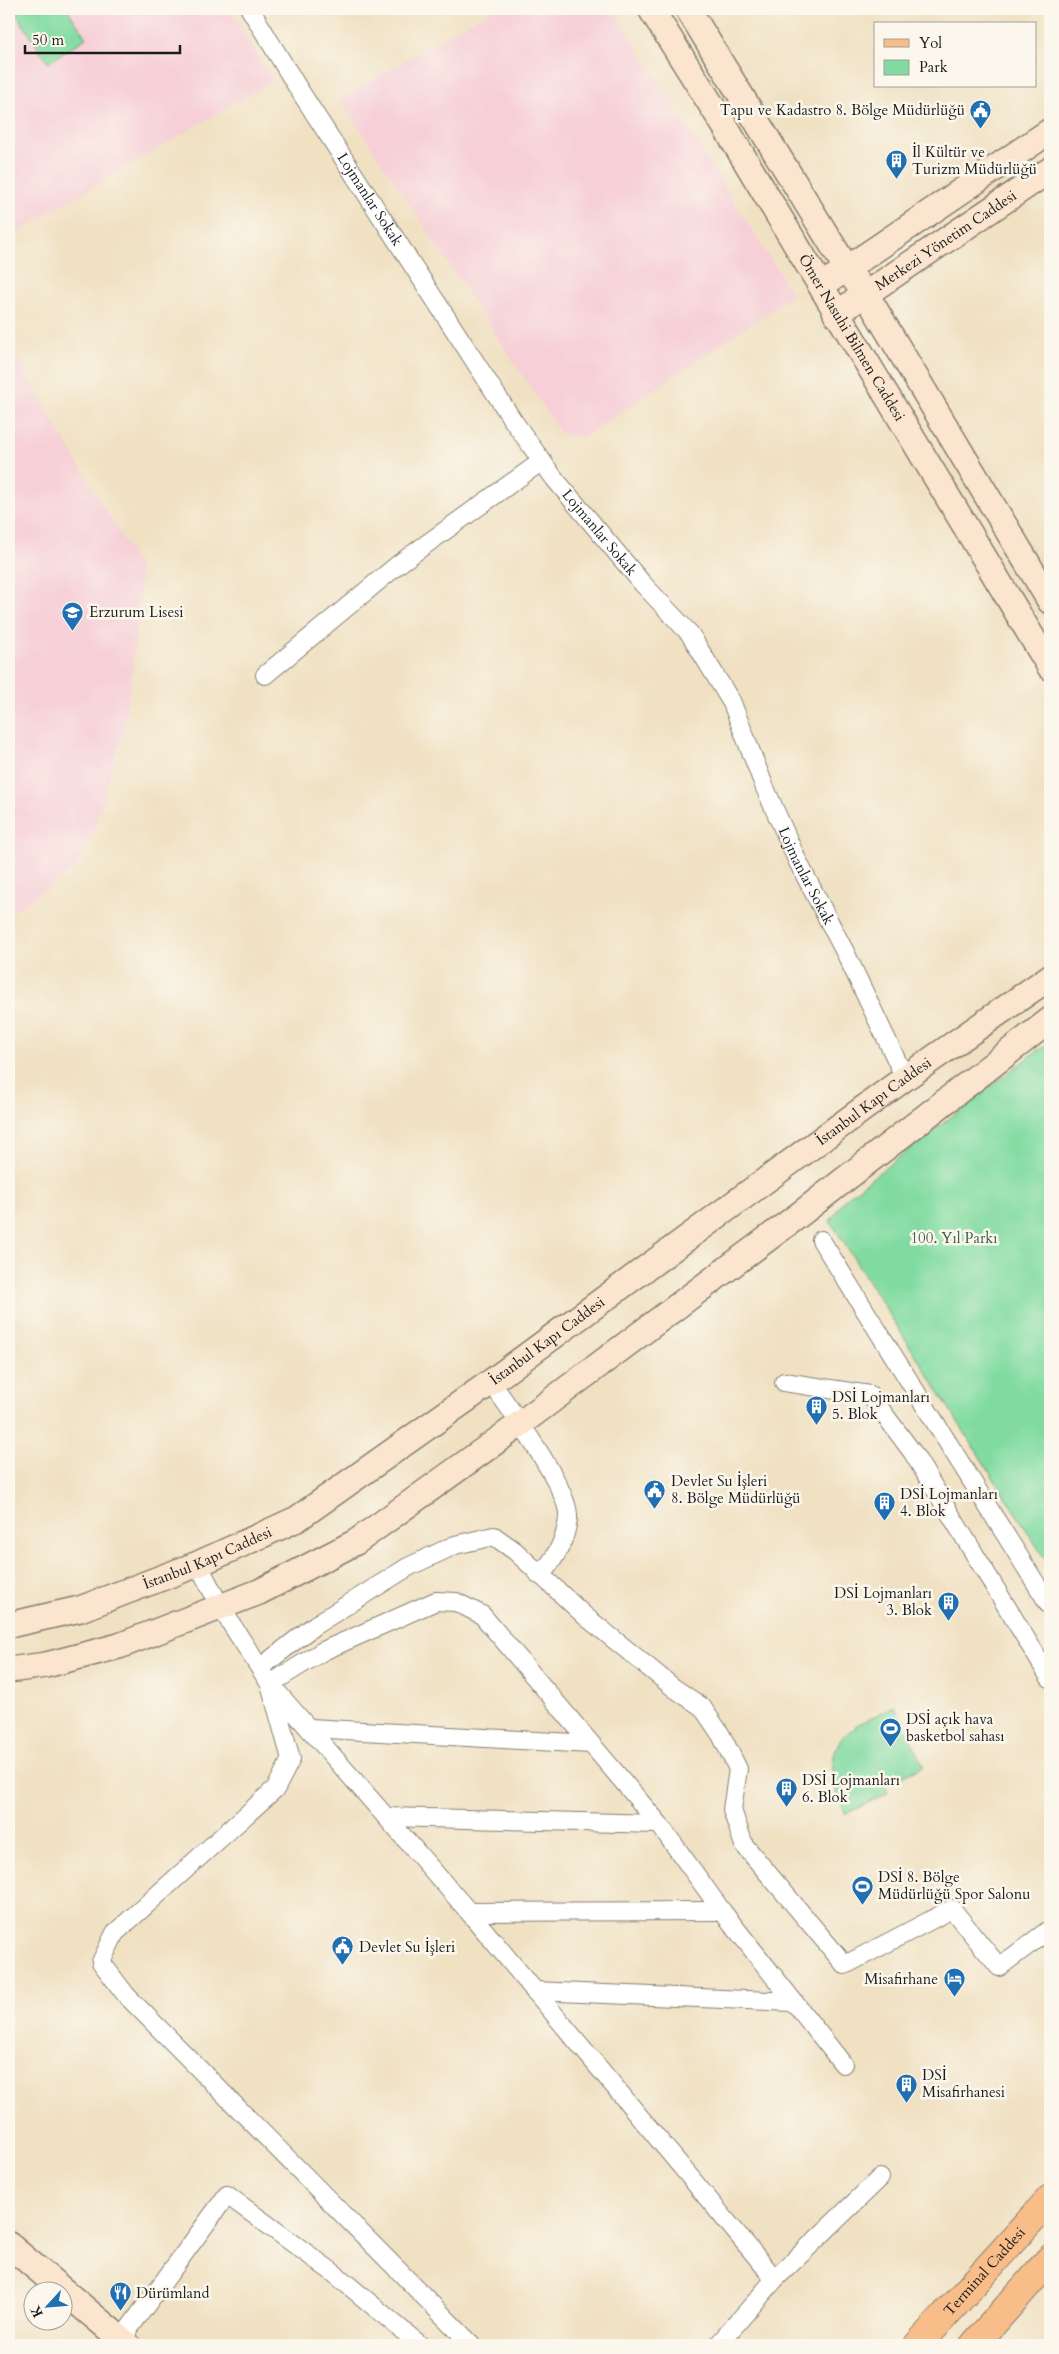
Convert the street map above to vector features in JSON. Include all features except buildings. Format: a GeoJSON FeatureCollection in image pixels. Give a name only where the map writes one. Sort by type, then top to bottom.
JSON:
{"type":"FeatureCollection","features":[{"type":"Feature","properties":{"kind":"main road","name":"Ömer Nasuhi Bilmen Caddesi"},"geometry":{"type":"LineString","coordinates":[[651,9],[724,125],[1050,667]]}},
{"type":"Feature","properties":{"kind":"main road"},"geometry":{"type":"LineString","coordinates":[[688,9],[847,269],[867,296],[1044,575],[1050,600]]}},
{"type":"Feature","properties":{"kind":"main road"},"geometry":{"type":"LineString","coordinates":[[820,286],[1050,131]]}},
{"type":"Feature","properties":{"kind":"main road","name":"Merkezi Yönetim Caddesi"},"geometry":{"type":"LineString","coordinates":[[836,314],[867,296],[1050,170]]}},
{"type":"Feature","properties":{"kind":"main road","name":"İstanbul Kapı Caddesi"},"geometry":{"type":"LineString","coordinates":[[9,1626],[80,1609],[198,1564],[297,1519],[491,1382],[905,1078],[1049,978]]}},
{"type":"Feature","properties":{"kind":"main road"},"geometry":{"type":"LineString","coordinates":[[9,1670],[46,1665],[119,1646],[259,1592],[356,1542],[520,1424],[799,1215],[1050,1020]]}},
{"type":"Feature","properties":{"kind":"main road","name":"Terminal Caddesi"},"geometry":{"type":"LineString","coordinates":[[918,2345],[1050,2199]]}},
{"type":"Feature","properties":{"kind":"main road"},"geometry":{"type":"LineString","coordinates":[[9,2246],[122,2344]]}},
{"type":"Feature","properties":{"kind":"main road"},"geometry":{"type":"LineString","coordinates":[[974,2345],[1050,2259]]}},
{"type":"Feature","properties":{"kind":"street","name":"Lojmanlar Sokak"},"geometry":{"type":"LineString","coordinates":[[250,9],[314,113],[512,419],[542,461],[642,583],[690,634],[732,703],[765,788],[798,862],[846,954],[905,1078]]}},
{"type":"Feature","properties":{"kind":"street"},"geometry":{"type":"LineString","coordinates":[[265,675],[400,563],[542,461]]}},
{"type":"Feature","properties":{"kind":"street"},"geometry":{"type":"LineString","coordinates":[[821,1240],[1050,1606]]}},
{"type":"Feature","properties":{"kind":"street"},"geometry":{"type":"LineString","coordinates":[[491,1382],[558,1480],[569,1516],[557,1553],[549,1566],[539,1575]]}},
{"type":"Feature","properties":{"kind":"street"},"geometry":{"type":"LineString","coordinates":[[784,1382],[870,1395],[914,1453],[1050,1678]]}},
{"type":"Feature","properties":{"kind":"street"},"geometry":{"type":"LineString","coordinates":[[261,1667],[324,1620],[408,1567],[455,1545],[494,1536],[515,1551],[585,1616],[674,1688],[702,1707],[722,1735],[738,1769],[732,1810],[744,1845],[845,1965],[952,1909],[999,1967],[1050,1929]]}},
{"type":"Feature","properties":{"kind":"street"},"geometry":{"type":"LineString","coordinates":[[198,1564],[221,1608],[261,1667],[270,1684],[291,1759],[276,1788],[115,1933],[102,1962],[126,1995],[472,2345]]}},
{"type":"Feature","properties":{"kind":"street"},"geometry":{"type":"LineString","coordinates":[[270,1684],[323,1651],[436,1601],[456,1602],[482,1615],[659,1824],[722,1911],[843,2064]]}},
{"type":"Feature","properties":{"kind":"street"},"geometry":{"type":"LineString","coordinates":[[270,1684],[469,1912],[775,2279]]}},
{"type":"Feature","properties":{"kind":"street"},"geometry":{"type":"LineString","coordinates":[[310,1728],[591,1744]]}},
{"type":"Feature","properties":{"kind":"street"},"geometry":{"type":"LineString","coordinates":[[386,1817],[659,1824]]}},
{"type":"Feature","properties":{"kind":"street"},"geometry":{"type":"LineString","coordinates":[[469,1912],[722,1911]]}},
{"type":"Feature","properties":{"kind":"street"},"geometry":{"type":"LineString","coordinates":[[534,1991],[794,2002]]}},
{"type":"Feature","properties":{"kind":"street"},"geometry":{"type":"LineString","coordinates":[[718,2345],[775,2279],[880,2178]]}},
{"type":"Feature","properties":{"kind":"street"},"geometry":{"type":"LineString","coordinates":[[122,2344],[228,2195],[335,2274],[420,2345]]}},
{"type":"Feature","properties":{"kind":"shaded area"},"geometry":{"type":"Polygon","coordinates":[[[9,9],[229,9],[273,80],[9,237],[9,9]]]}},
{"type":"Feature","properties":{"kind":"shaded area"},"geometry":{"type":"Polygon","coordinates":[[[492,9],[613,9],[793,295],[584,437],[569,436],[560,432],[340,99],[492,9]]]}},
{"type":"Feature","properties":{"kind":"shaded area","name":"Erzurum Lisesi"},"geometry":{"type":"Polygon","coordinates":[[[9,345],[138,565],[140,595],[133,668],[123,731],[94,830],[75,868],[9,915],[9,345]]]}},
{"type":"Feature","properties":{"kind":"green space"},"geometry":{"type":"Polygon","coordinates":[[[13,9],[67,9],[86,38],[48,63],[13,9]]]}},
{"type":"Feature","properties":{"kind":"green space","name":"100. Yıl Parkı"},"geometry":{"type":"Polygon","coordinates":[[[1050,1044],[1050,1567],[830,1221],[846,1198],[1038,1050],[1050,1044]]]}},
{"type":"Feature","properties":{"kind":"green space"},"geometry":{"type":"Polygon","coordinates":[[[894,1706],[924,1766],[885,1785],[888,1793],[846,1814],[834,1779],[834,1755],[838,1744],[845,1735],[856,1728],[855,1726],[894,1706]]]}},
{"type":"Feature","properties":{"kind":"place","name":"Tapu ve Kadastro 8. Bölge Müdürlüğü"},"geometry":{"type":"Point","coordinates":[981,129]}},
{"type":"Feature","properties":{"kind":"place","name":"İl Kültür ve Turizm Müdürlüğü"},"geometry":{"type":"Point","coordinates":[896,180]}},
{"type":"Feature","properties":{"kind":"place","name":"Erzurum Lisesi"},"geometry":{"type":"Point","coordinates":[73,631]}},
{"type":"Feature","properties":{"kind":"place","name":"DSİ Lojmanları 5. Blok"},"geometry":{"type":"Point","coordinates":[816,1425]}},
{"type":"Feature","properties":{"kind":"place","name":"Devlet Su İşleri 8. Bölge Müdürlüğü"},"geometry":{"type":"Point","coordinates":[655,1509]}},
{"type":"Feature","properties":{"kind":"place","name":"DSİ Lojmanları 4. Blok"},"geometry":{"type":"Point","coordinates":[884,1522]}},
{"type":"Feature","properties":{"kind":"place","name":"DSİ Lojmanları 3. Blok"},"geometry":{"type":"Point","coordinates":[948,1621]}},
{"type":"Feature","properties":{"kind":"place","name":"DSİ açık hava basketbol sahası"},"geometry":{"type":"Point","coordinates":[890,1747]}},
{"type":"Feature","properties":{"kind":"place","name":"DSİ Lojmanları 6. Blok"},"geometry":{"type":"Point","coordinates":[786,1808]}},
{"type":"Feature","properties":{"kind":"place","name":"DSİ 8. Bölge Müdürlüğü Spor Salonu"},"geometry":{"type":"Point","coordinates":[862,1905]}},
{"type":"Feature","properties":{"kind":"place","name":"Devlet Su İşleri"},"geometry":{"type":"Point","coordinates":[343,1966]}},
{"type":"Feature","properties":{"kind":"place","name":"Misafirhane"},"geometry":{"type":"Point","coordinates":[954,1998]}},
{"type":"Feature","properties":{"kind":"place","name":"DSİ Misafirhanesi"},"geometry":{"type":"Point","coordinates":[906,2103]}},
{"type":"Feature","properties":{"kind":"place","name":"Dürümland"},"geometry":{"type":"Point","coordinates":[120,2312]}}]}
